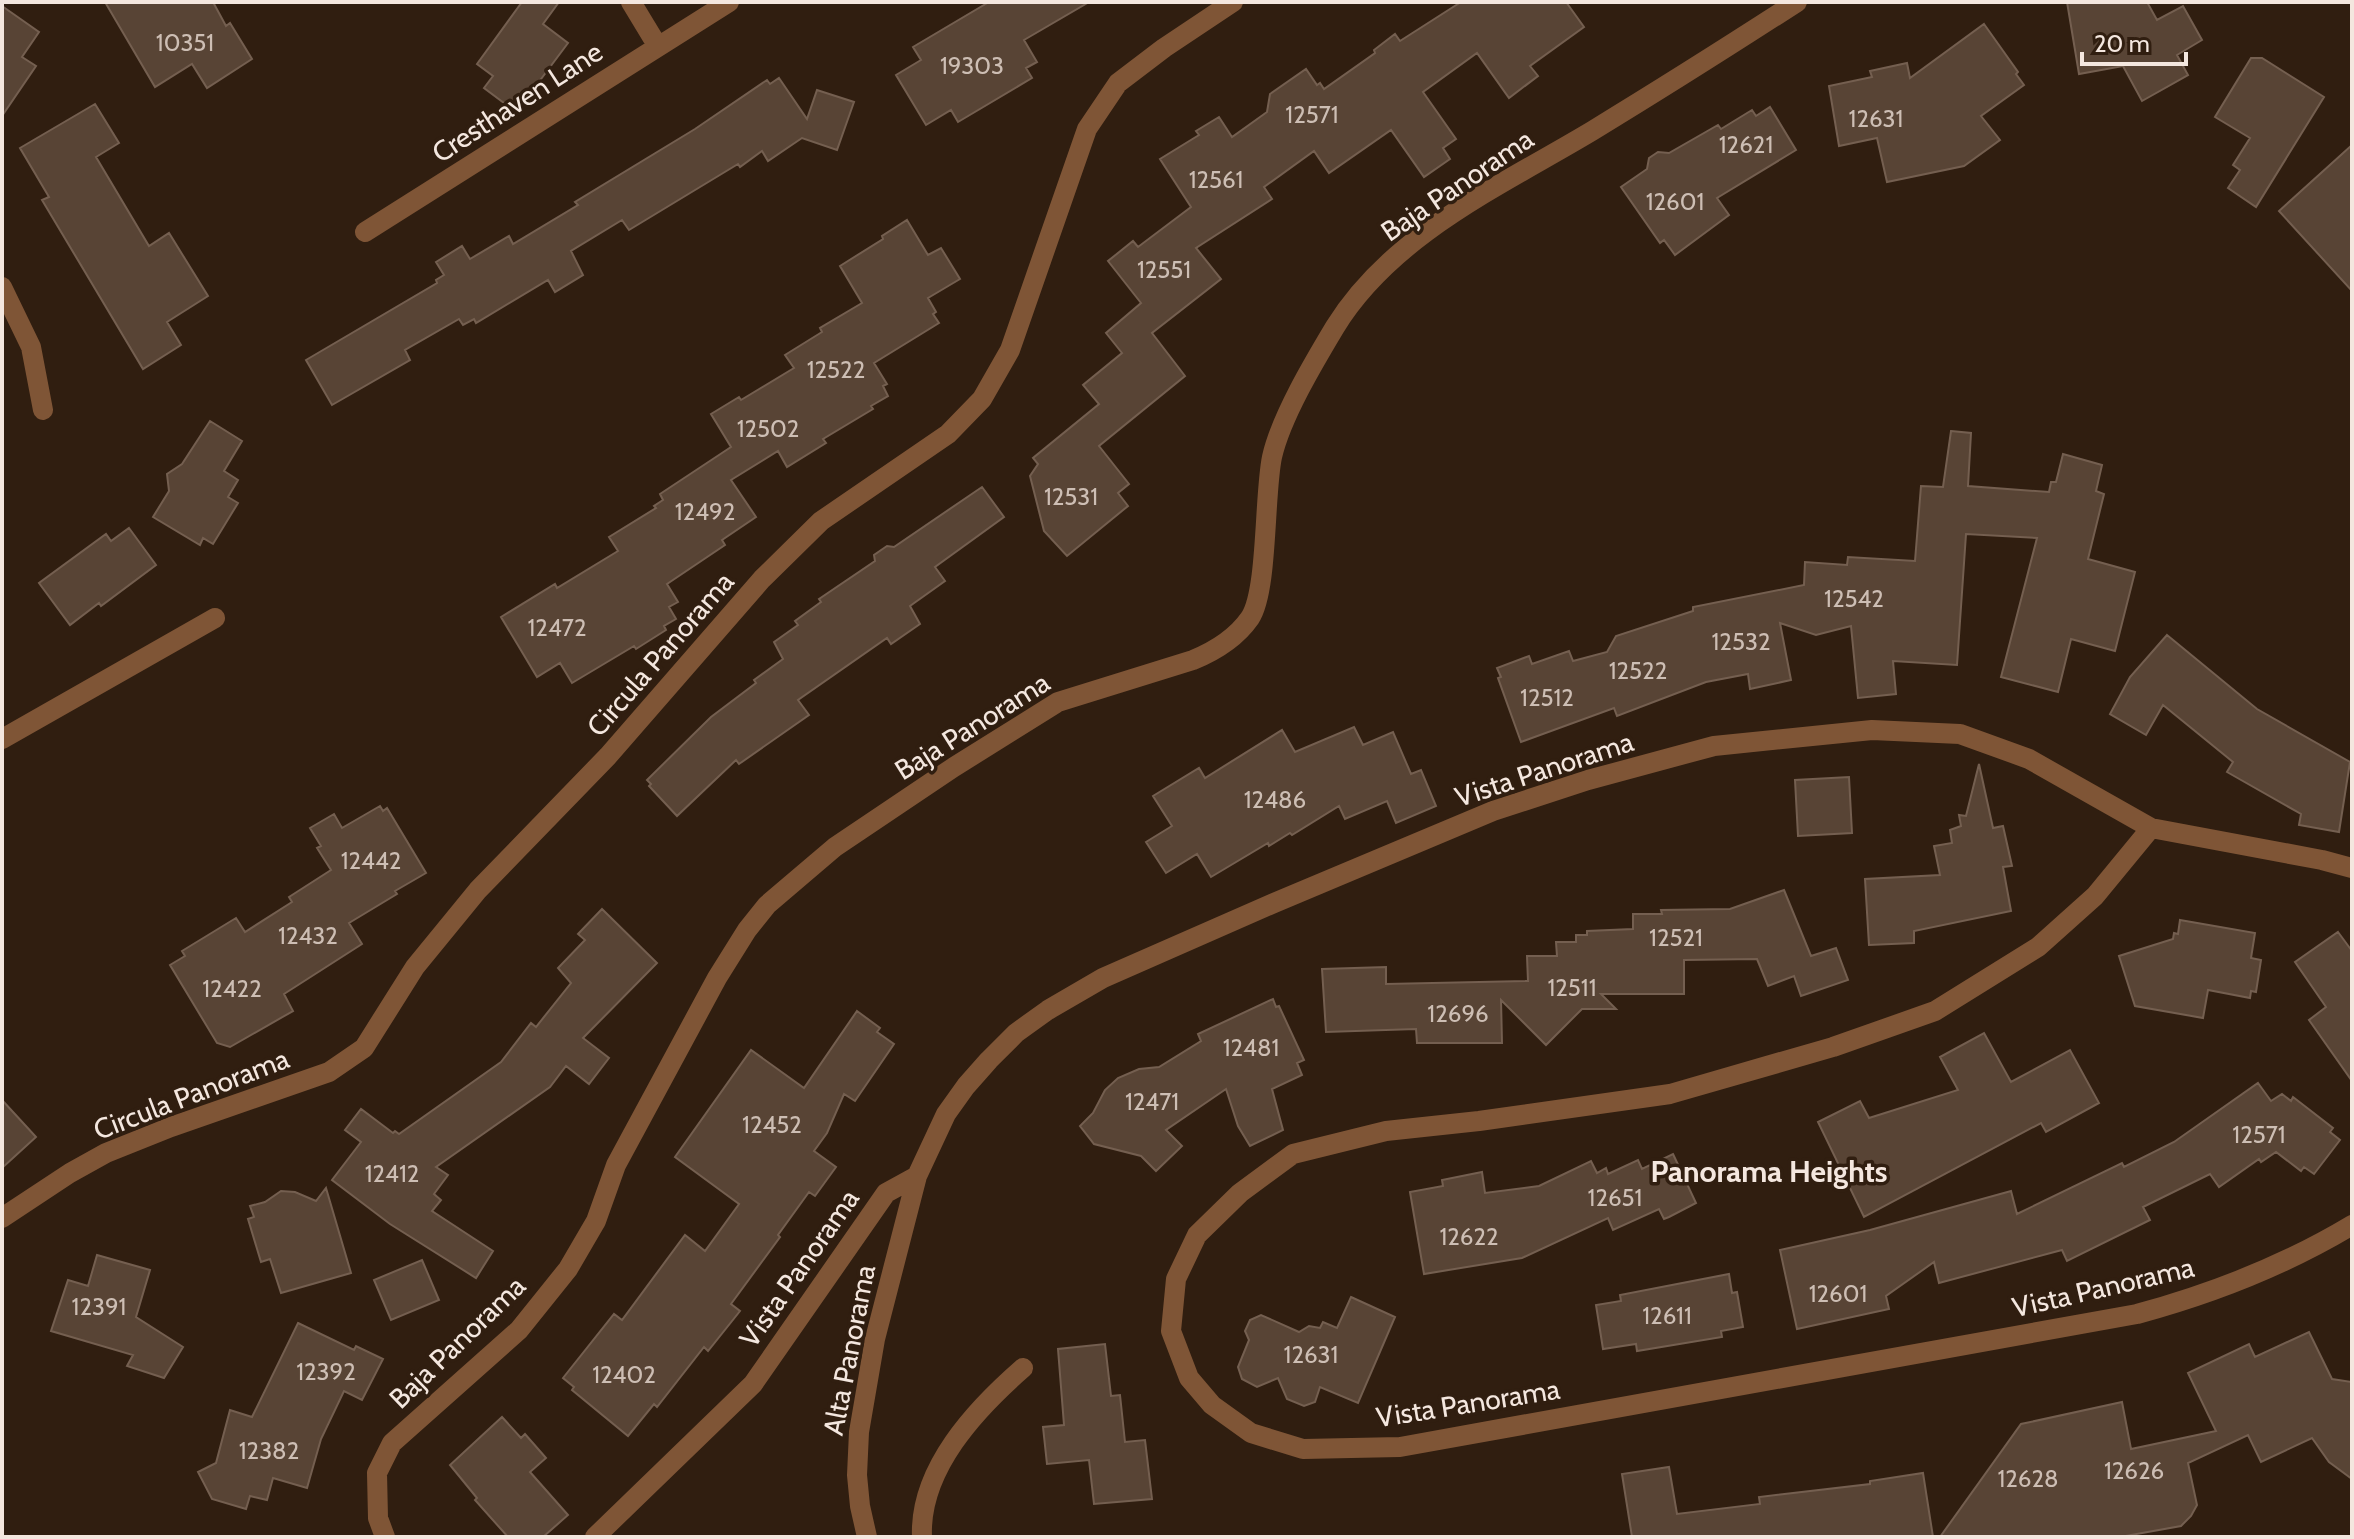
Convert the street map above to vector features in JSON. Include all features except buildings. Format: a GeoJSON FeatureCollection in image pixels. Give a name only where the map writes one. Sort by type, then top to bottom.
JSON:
{"type":"FeatureCollection","features":[{"type":"Feature","properties":{"kind":"street"},"geometry":{"type":"LineString","coordinates":[[631,2],[657,45]]}},
{"type":"Feature","properties":{"kind":"street","name":"Cresthaven Lane"},"geometry":{"type":"LineString","coordinates":[[365,232],[729,2]]}},
{"type":"Feature","properties":{"kind":"street","name":"Circula Panorama"},"geometry":{"type":"LineString","coordinates":[[2,1218],[106,1153],[329,1072],[364,1048],[415,967],[478,890],[608,756],[762,579],[821,521],[948,434],[982,399],[1010,350],[1087,129],[1118,83],[1233,2]]}},
{"type":"Feature","properties":{"kind":"street","name":"Baja Panorama"},"geometry":{"type":"LineString","coordinates":[[385,1537],[378,1518],[377,1473],[392,1443],[519,1330],[568,1269],[596,1221],[616,1165],[710,991],[747,930],[767,905],[835,847],[1058,702],[1193,660],[1213,652],[1236,634],[1252,616],[1259,593],[1272,455],[1301,389],[1336,325],[1365,285],[1403,250],[1449,217],[1669,84],[1797,2]]}},
{"type":"Feature","properties":{"kind":"street"},"geometry":{"type":"LineString","coordinates":[[2,287],[31,347],[43,410]]}},
{"type":"Feature","properties":{"kind":"street"},"geometry":{"type":"LineString","coordinates":[[2,739],[215,618]]}},
{"type":"Feature","properties":{"kind":"street","name":"Vista Panorama"},"geometry":{"type":"LineString","coordinates":[[595,1537],[753,1384],[886,1193],[917,1176],[946,1114],[966,1086],[1016,1033],[1103,978],[1493,811],[1588,780],[1714,746],[1872,730],[1960,734],[2029,759],[2151,828],[2352,868]]}},
{"type":"Feature","properties":{"kind":"street","name":"Vista Panorama"},"geometry":{"type":"LineString","coordinates":[[2151,828],[2095,896],[2038,947],[1935,1011],[1833,1047],[1670,1094],[1386,1131],[1293,1154],[1240,1193],[1197,1235],[1176,1279],[1171,1331],[1189,1378],[1212,1405],[1251,1433],[1303,1449],[1400,1447],[2137,1314],[2172,1305],[2230,1283],[2352,1225]]}},
{"type":"Feature","properties":{"kind":"street","name":"Alta Panorama"},"geometry":{"type":"LineString","coordinates":[[867,1537],[857,1475],[859,1432],[875,1339],[917,1176]]}},
{"type":"Feature","properties":{"kind":"street"},"geometry":{"type":"LineString","coordinates":[[922,1537],[930,1491],[941,1462],[959,1432],[990,1396],[1023,1368]]}},
{"type":"Feature","properties":{"kind":"district","name":"Panorama Heights"},"geometry":{"type":"Point","coordinates":[1769,1171]}}]}
